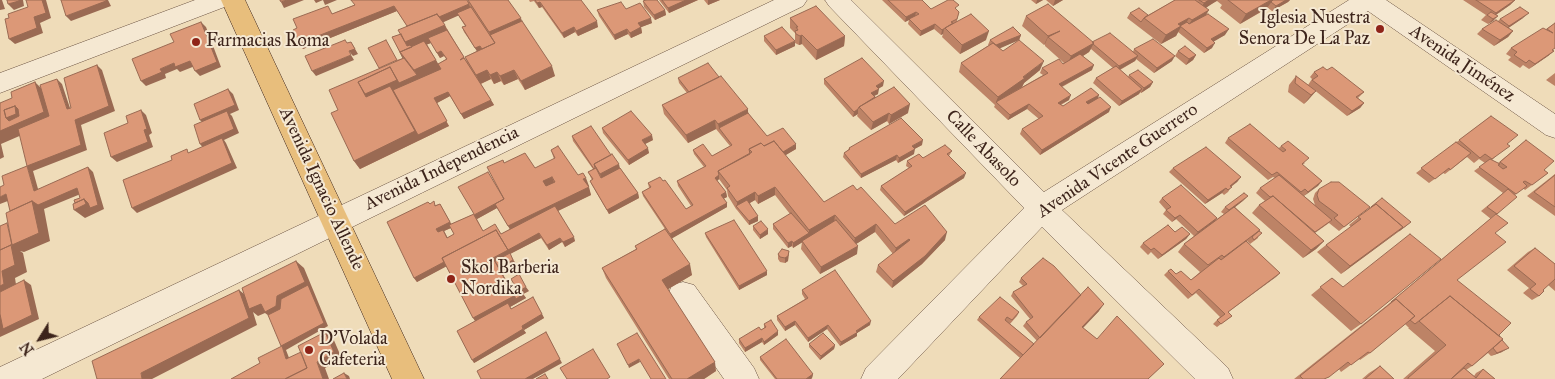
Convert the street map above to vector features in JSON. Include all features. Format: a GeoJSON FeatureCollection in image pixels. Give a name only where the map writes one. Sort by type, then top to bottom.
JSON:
{"type":"FeatureCollection","features":[{"type":"Feature","properties":{"kind":"main road","name":"Avenida Ignacio Allende"},"geometry":{"type":"LineString","coordinates":[[233,0],[408,379]]}},
{"type":"Feature","properties":{"kind":"street"},"geometry":{"type":"LineString","coordinates":[[0,83],[219,0]]}},
{"type":"Feature","properties":{"kind":"street","name":"Avenida Independencia"},"geometry":{"type":"LineString","coordinates":[[9,379],[795,0]]}},
{"type":"Feature","properties":{"kind":"street","name":"Calle Abasolo"},"geometry":{"type":"LineString","coordinates":[[837,0],[1042,208],[1217,379]]}},
{"type":"Feature","properties":{"kind":"street","name":"Avenida Vicente Guerrero"},"geometry":{"type":"LineString","coordinates":[[876,379],[1042,208],[1368,0]]}},
{"type":"Feature","properties":{"kind":"street","name":"Avenida Jiménez"},"geometry":{"type":"LineString","coordinates":[[1368,0],[1555,128]]}},
{"type":"Feature","properties":{"kind":"street"},"geometry":{"type":"LineString","coordinates":[[683,295],[743,379]]}},
{"type":"Feature","properties":{"kind":"building"},"geometry":{"type":"Polygon","coordinates":[[[7,0],[19,0],[19,1],[8,4],[7,0]]]}},
{"type":"Feature","properties":{"kind":"building"},"geometry":{"type":"Polygon","coordinates":[[[26,0],[42,0],[46,13],[34,17],[37,28],[9,39],[5,19],[9,18],[8,14],[28,7],[26,0]]]}},
{"type":"Feature","properties":{"kind":"building"},"geometry":{"type":"Polygon","coordinates":[[[61,0],[106,0],[106,1],[66,16],[61,0]]]}},
{"type":"Feature","properties":{"kind":"building"},"geometry":{"type":"Polygon","coordinates":[[[351,0],[467,0],[469,4],[439,17],[437,14],[407,26],[394,6],[300,43],[293,30],[297,28],[293,19],[328,6],[332,14],[355,5],[351,0]]]}},
{"type":"Feature","properties":{"kind":"building"},"geometry":{"type":"Polygon","coordinates":[[[468,0],[508,0],[521,18],[489,32],[468,0]]]}},
{"type":"Feature","properties":{"kind":"building"},"geometry":{"type":"Polygon","coordinates":[[[535,0],[581,0],[597,21],[576,31],[574,27],[562,33],[540,2],[537,3],[535,0]]]}},
{"type":"Feature","properties":{"kind":"building"},"geometry":{"type":"Polygon","coordinates":[[[657,0],[665,10],[654,15],[643,1],[657,0]]]}},
{"type":"Feature","properties":{"kind":"building"},"geometry":{"type":"Polygon","coordinates":[[[662,0],[686,0],[668,8],[662,0]]]}},
{"type":"Feature","properties":{"kind":"building"},"geometry":{"type":"Polygon","coordinates":[[[888,0],[922,0],[931,9],[948,0],[953,0],[959,5],[955,8],[959,12],[957,19],[942,30],[935,24],[921,31],[909,19],[919,14],[916,12],[906,17],[888,0]]]}},
{"type":"Feature","properties":{"kind":"building"},"geometry":{"type":"Polygon","coordinates":[[[1175,0],[1195,0],[1209,10],[1192,20],[1189,18],[1178,24],[1181,26],[1166,35],[1144,18],[1175,0]]]}},
{"type":"Feature","properties":{"kind":"building"},"geometry":{"type":"Polygon","coordinates":[[[1228,0],[1271,0],[1246,14],[1228,0]]]}},
{"type":"Feature","properties":{"kind":"building"},"geometry":{"type":"Polygon","coordinates":[[[1273,0],[1286,0],[1276,6],[1271,2],[1273,0]]]}},
{"type":"Feature","properties":{"kind":"building"},"geometry":{"type":"Polygon","coordinates":[[[1476,0],[1515,0],[1496,13],[1476,0]]]}},
{"type":"Feature","properties":{"kind":"building"},"geometry":{"type":"Polygon","coordinates":[[[621,2],[626,9],[640,3],[651,18],[638,23],[641,27],[630,33],[627,29],[614,35],[597,10],[621,2]]]}},
{"type":"Feature","properties":{"kind":"building"},"geometry":{"type":"Polygon","coordinates":[[[1048,4],[1094,43],[1071,56],[1048,37],[1060,31],[1048,36],[1026,16],[1048,4]]]}},
{"type":"Feature","properties":{"kind":"building"},"geometry":{"type":"Polygon","coordinates":[[[816,6],[845,36],[817,50],[802,35],[796,34],[795,31],[798,30],[796,27],[798,27],[790,18],[816,6]]]}},
{"type":"Feature","properties":{"kind":"building"},"geometry":{"type":"Polygon","coordinates":[[[471,7],[495,43],[482,49],[480,46],[475,48],[462,27],[466,26],[457,13],[471,7]]]}},
{"type":"Feature","properties":{"kind":"building"},"geometry":{"type":"Polygon","coordinates":[[[1520,7],[1529,13],[1509,26],[1500,19],[1520,7]]]}},
{"type":"Feature","properties":{"kind":"building"},"geometry":{"type":"Polygon","coordinates":[[[1139,8],[1148,15],[1141,22],[1130,13],[1139,8]]]}},
{"type":"Feature","properties":{"kind":"building"},"geometry":{"type":"Polygon","coordinates":[[[1491,12],[1498,16],[1493,19],[1487,15],[1491,12]]]}},
{"type":"Feature","properties":{"kind":"building"},"geometry":{"type":"Polygon","coordinates":[[[437,14],[445,25],[405,42],[398,30],[437,14]]]}},
{"type":"Feature","properties":{"kind":"building"},"geometry":{"type":"Polygon","coordinates":[[[971,14],[989,31],[962,45],[945,28],[971,14]]]}},
{"type":"Feature","properties":{"kind":"building"},"geometry":{"type":"Polygon","coordinates":[[[1208,14],[1229,29],[1211,39],[1215,43],[1207,48],[1180,26],[1187,22],[1189,24],[1208,14]]]}},
{"type":"Feature","properties":{"kind":"building"},"geometry":{"type":"Polygon","coordinates":[[[1496,20],[1513,31],[1500,40],[1482,29],[1496,20]]]}},
{"type":"Feature","properties":{"kind":"building"},"geometry":{"type":"Polygon","coordinates":[[[522,21],[552,66],[521,81],[514,70],[500,76],[497,72],[490,75],[487,70],[476,75],[465,57],[495,43],[490,35],[522,21]]]}},
{"type":"Feature","properties":{"kind":"building"},"geometry":{"type":"Polygon","coordinates":[[[201,22],[217,62],[195,71],[190,61],[175,67],[174,63],[160,69],[162,72],[141,81],[132,59],[174,42],[170,34],[201,22]]]}},
{"type":"Feature","properties":{"kind":"building"},"geometry":{"type":"Polygon","coordinates":[[[1555,23],[1555,48],[1552,50],[1554,51],[1535,64],[1529,60],[1526,63],[1514,55],[1517,52],[1511,48],[1543,28],[1553,33],[1547,29],[1555,23]]]}},
{"type":"Feature","properties":{"kind":"building"},"geometry":{"type":"Polygon","coordinates":[[[782,27],[795,41],[776,50],[764,36],[782,27]]]}},
{"type":"Feature","properties":{"kind":"building"},"geometry":{"type":"Polygon","coordinates":[[[1013,27],[1021,35],[996,45],[990,40],[1013,27]]]}},
{"type":"Feature","properties":{"kind":"building"},"geometry":{"type":"Polygon","coordinates":[[[447,30],[464,57],[460,60],[464,58],[491,100],[461,114],[448,92],[434,98],[447,121],[418,135],[393,90],[441,69],[438,64],[447,59],[441,51],[437,53],[428,38],[447,30]]]}},
{"type":"Feature","properties":{"kind":"building"},"geometry":{"type":"Polygon","coordinates":[[[1110,33],[1138,56],[1119,66],[1093,44],[1092,42],[1110,33]]]}},
{"type":"Feature","properties":{"kind":"building"},"geometry":{"type":"Polygon","coordinates":[[[401,34],[407,46],[410,45],[412,47],[400,52],[403,58],[392,37],[401,34]]]}},
{"type":"Feature","properties":{"kind":"building"},"geometry":{"type":"Polygon","coordinates":[[[1153,39],[1175,56],[1157,68],[1134,49],[1153,39]]]}},
{"type":"Feature","properties":{"kind":"building"},"geometry":{"type":"Polygon","coordinates":[[[345,40],[347,43],[351,42],[355,49],[349,51],[351,55],[312,71],[305,56],[345,40]]]}},
{"type":"Feature","properties":{"kind":"building"},"geometry":{"type":"Polygon","coordinates":[[[386,40],[397,60],[379,68],[368,48],[386,40]]]}},
{"type":"Feature","properties":{"kind":"building"},"geometry":{"type":"Polygon","coordinates":[[[1019,40],[1044,61],[1023,77],[1025,78],[998,97],[961,63],[993,43],[1003,51],[1019,40]]]}},
{"type":"Feature","properties":{"kind":"building"},"geometry":{"type":"Polygon","coordinates":[[[424,41],[436,60],[414,70],[400,52],[424,41]]]}},
{"type":"Feature","properties":{"kind":"building"},"geometry":{"type":"Polygon","coordinates":[[[1185,46],[1196,55],[1189,59],[1178,51],[1185,46]]]}},
{"type":"Feature","properties":{"kind":"building"},"geometry":{"type":"Polygon","coordinates":[[[1080,54],[1094,65],[1059,84],[1071,95],[1058,103],[1063,106],[1091,88],[1099,95],[1086,102],[1088,104],[1100,97],[1111,107],[1042,150],[1022,129],[1043,116],[1029,104],[1010,115],[996,102],[1048,73],[1042,68],[1059,59],[1063,64],[1080,54]]]}},
{"type":"Feature","properties":{"kind":"building"},"geometry":{"type":"Polygon","coordinates":[[[404,58],[417,75],[399,83],[390,67],[358,82],[366,97],[390,86],[415,131],[354,161],[331,113],[338,110],[329,90],[404,58]]]}},
{"type":"Feature","properties":{"kind":"building"},"geometry":{"type":"Polygon","coordinates":[[[862,58],[884,81],[876,86],[879,89],[871,93],[875,97],[854,112],[824,79],[862,58]]]}},
{"type":"Feature","properties":{"kind":"building"},"geometry":{"type":"Polygon","coordinates":[[[708,63],[719,77],[689,92],[678,78],[708,63]]]}},
{"type":"Feature","properties":{"kind":"building"},"geometry":{"type":"Polygon","coordinates":[[[97,65],[109,106],[75,120],[81,145],[27,166],[18,129],[49,116],[40,85],[57,79],[67,109],[71,108],[64,78],[97,65]]]}},
{"type":"Feature","properties":{"kind":"building"},"geometry":{"type":"Polygon","coordinates":[[[1116,66],[1142,89],[1122,101],[1096,78],[1116,66]]]}},
{"type":"Feature","properties":{"kind":"building"},"geometry":{"type":"Polygon","coordinates":[[[390,67],[397,80],[365,94],[358,82],[390,67]]]}},
{"type":"Feature","properties":{"kind":"building"},"geometry":{"type":"Polygon","coordinates":[[[1323,67],[1327,70],[1332,67],[1364,92],[1356,97],[1364,103],[1352,111],[1312,80],[1318,76],[1314,72],[1323,67]]]}},
{"type":"Feature","properties":{"kind":"building"},"geometry":{"type":"Polygon","coordinates":[[[1138,70],[1153,82],[1144,88],[1129,75],[1138,70]]]}},
{"type":"Feature","properties":{"kind":"building"},"geometry":{"type":"Polygon","coordinates":[[[721,76],[748,109],[718,124],[715,120],[686,135],[662,105],[721,76]]]}},
{"type":"Feature","properties":{"kind":"building"},"geometry":{"type":"Polygon","coordinates":[[[1296,76],[1316,91],[1311,95],[1300,87],[1295,83],[1296,76]]]}},
{"type":"Feature","properties":{"kind":"building"},"geometry":{"type":"Polygon","coordinates":[[[35,82],[44,112],[0,131],[0,103],[12,98],[11,92],[35,82]],[[15,106],[4,110],[9,121],[19,116],[18,109],[15,106]]]}},
{"type":"Feature","properties":{"kind":"building"},"geometry":{"type":"Polygon","coordinates":[[[894,87],[910,104],[891,115],[889,113],[873,122],[859,107],[894,87]]]}},
{"type":"Feature","properties":{"kind":"building"},"geometry":{"type":"Polygon","coordinates":[[[228,89],[235,105],[200,120],[194,104],[228,89]]]}},
{"type":"Feature","properties":{"kind":"building"},"geometry":{"type":"Polygon","coordinates":[[[15,106],[16,114],[6,118],[4,110],[15,106]]]}},
{"type":"Feature","properties":{"kind":"building"},"geometry":{"type":"Polygon","coordinates":[[[141,110],[147,129],[144,130],[148,142],[111,157],[104,133],[128,123],[126,116],[141,110]]]}},
{"type":"Feature","properties":{"kind":"building"},"geometry":{"type":"Polygon","coordinates":[[[227,111],[234,129],[200,144],[194,125],[227,111]]]}},
{"type":"Feature","properties":{"kind":"building"},"geometry":{"type":"Polygon","coordinates":[[[631,111],[652,135],[642,140],[648,148],[628,160],[602,128],[631,111]]]}},
{"type":"Feature","properties":{"kind":"building"},"geometry":{"type":"Polygon","coordinates":[[[748,113],[767,136],[783,128],[796,144],[783,152],[774,141],[764,146],[761,143],[749,149],[750,154],[718,171],[719,175],[715,178],[726,192],[721,195],[727,203],[670,234],[642,192],[651,187],[648,183],[660,177],[663,181],[665,180],[686,209],[693,205],[677,181],[706,166],[693,150],[703,144],[712,156],[732,145],[719,128],[748,113]]]}},
{"type":"Feature","properties":{"kind":"building"},"geometry":{"type":"Polygon","coordinates":[[[1491,116],[1518,135],[1507,144],[1510,146],[1492,159],[1485,154],[1480,158],[1459,140],[1491,116]]]}},
{"type":"Feature","properties":{"kind":"building"},"geometry":{"type":"Polygon","coordinates":[[[901,118],[923,140],[912,146],[915,149],[899,158],[897,155],[861,174],[844,153],[849,148],[901,118]]]}},
{"type":"Feature","properties":{"kind":"building"},"geometry":{"type":"Polygon","coordinates":[[[1250,124],[1283,152],[1286,150],[1281,146],[1288,141],[1309,158],[1302,164],[1322,181],[1308,192],[1305,189],[1301,192],[1277,172],[1272,175],[1228,138],[1250,124]]]}},
{"type":"Feature","properties":{"kind":"building"},"geometry":{"type":"Polygon","coordinates":[[[591,126],[611,155],[594,164],[594,169],[572,136],[591,126]]]}},
{"type":"Feature","properties":{"kind":"building"},"geometry":{"type":"Polygon","coordinates":[[[222,138],[232,163],[132,208],[123,180],[172,160],[171,156],[187,149],[188,153],[222,138]]]}},
{"type":"Feature","properties":{"kind":"building"},"geometry":{"type":"Polygon","coordinates":[[[1526,140],[1554,161],[1544,170],[1548,173],[1532,185],[1525,181],[1523,182],[1527,186],[1516,194],[1479,167],[1490,159],[1500,164],[1498,165],[1503,169],[1507,167],[1500,162],[1526,140]]]}},
{"type":"Feature","properties":{"kind":"building"},"geometry":{"type":"Polygon","coordinates":[[[774,141],[824,202],[853,185],[857,190],[861,187],[895,224],[925,205],[947,232],[925,256],[893,281],[878,265],[909,239],[896,248],[876,224],[855,238],[835,215],[809,230],[775,187],[758,196],[755,192],[737,202],[727,188],[730,186],[718,171],[752,152],[749,149],[761,143],[764,146],[774,141]]]}},
{"type":"Feature","properties":{"kind":"building"},"geometry":{"type":"Polygon","coordinates":[[[1456,142],[1471,153],[1450,170],[1449,168],[1435,179],[1421,168],[1456,142]]]}},
{"type":"Feature","properties":{"kind":"building"},"geometry":{"type":"Polygon","coordinates":[[[945,145],[952,151],[947,154],[966,173],[905,212],[881,186],[912,166],[907,161],[919,154],[923,158],[945,145]]]}},
{"type":"Feature","properties":{"kind":"building"},"geometry":{"type":"Polygon","coordinates":[[[558,146],[578,175],[583,173],[586,178],[583,179],[589,187],[508,226],[495,204],[504,199],[487,167],[503,160],[504,163],[525,153],[535,168],[555,158],[551,150],[558,146]],[[552,177],[543,181],[546,186],[555,182],[552,177]]]}},
{"type":"Feature","properties":{"kind":"building"},"geometry":{"type":"Polygon","coordinates":[[[1206,147],[1241,177],[1228,190],[1226,188],[1208,200],[1173,168],[1206,147]]]}},
{"type":"Feature","properties":{"kind":"building"},"geometry":{"type":"Polygon","coordinates":[[[612,154],[619,164],[600,174],[594,164],[612,154]]]}},
{"type":"Feature","properties":{"kind":"building"},"geometry":{"type":"Polygon","coordinates":[[[27,166],[34,191],[88,167],[98,205],[90,208],[84,199],[75,203],[74,200],[80,198],[77,188],[38,205],[32,201],[10,211],[6,194],[0,197],[0,187],[4,185],[2,176],[27,166]]]}},
{"type":"Feature","properties":{"kind":"building"},"geometry":{"type":"Polygon","coordinates":[[[596,168],[601,178],[620,168],[638,193],[607,210],[590,181],[593,179],[588,172],[596,168]]]}},
{"type":"Feature","properties":{"kind":"building"},"geometry":{"type":"Polygon","coordinates":[[[488,172],[504,199],[474,215],[483,231],[495,224],[501,234],[555,206],[574,237],[563,242],[560,238],[547,245],[539,233],[508,250],[496,230],[442,258],[444,262],[414,278],[387,222],[428,202],[430,204],[434,201],[435,206],[440,204],[450,222],[436,229],[438,232],[443,230],[447,238],[454,234],[449,225],[474,214],[458,187],[488,172]]]}},
{"type":"Feature","properties":{"kind":"building"},"geometry":{"type":"Polygon","coordinates":[[[1279,175],[1332,220],[1315,232],[1273,196],[1270,197],[1260,188],[1279,175]]]}},
{"type":"Feature","properties":{"kind":"building"},"geometry":{"type":"Polygon","coordinates":[[[1555,175],[1555,207],[1534,192],[1555,175]]]}},
{"type":"Feature","properties":{"kind":"building"},"geometry":{"type":"Polygon","coordinates":[[[1331,182],[1339,182],[1370,207],[1344,227],[1334,218],[1338,215],[1319,201],[1317,195],[1319,189],[1331,182]]]}},
{"type":"Feature","properties":{"kind":"building"},"geometry":{"type":"Polygon","coordinates":[[[1181,185],[1217,218],[1198,232],[1180,215],[1175,218],[1166,210],[1171,207],[1162,198],[1181,185]]]}},
{"type":"Feature","properties":{"kind":"building"},"geometry":{"type":"Polygon","coordinates":[[[1508,189],[1517,197],[1497,214],[1487,207],[1508,189]]]}},
{"type":"Feature","properties":{"kind":"building"},"geometry":{"type":"Polygon","coordinates":[[[1244,193],[1248,196],[1229,210],[1225,207],[1244,193]]]}},
{"type":"Feature","properties":{"kind":"building"},"geometry":{"type":"Polygon","coordinates":[[[1273,196],[1324,241],[1311,250],[1259,205],[1273,196]]]}},
{"type":"Feature","properties":{"kind":"building"},"geometry":{"type":"Polygon","coordinates":[[[1382,198],[1411,222],[1399,231],[1403,227],[1376,204],[1371,207],[1382,198]]]}},
{"type":"Feature","properties":{"kind":"building"},"geometry":{"type":"Polygon","coordinates":[[[84,199],[86,204],[74,210],[73,204],[84,199]]]}},
{"type":"Feature","properties":{"kind":"building"},"geometry":{"type":"Polygon","coordinates":[[[747,200],[758,216],[749,221],[736,206],[747,200]]]}},
{"type":"Feature","properties":{"kind":"building"},"geometry":{"type":"Polygon","coordinates":[[[32,201],[39,233],[12,245],[6,213],[32,201]]]}},
{"type":"Feature","properties":{"kind":"building"},"geometry":{"type":"Polygon","coordinates":[[[1376,204],[1403,227],[1350,266],[1326,245],[1361,219],[1358,217],[1376,204]]]}},
{"type":"Feature","properties":{"kind":"building"},"geometry":{"type":"Polygon","coordinates":[[[1234,207],[1260,230],[1224,257],[1222,255],[1208,265],[1184,244],[1234,207]]]}},
{"type":"Feature","properties":{"kind":"building"},"geometry":{"type":"Polygon","coordinates":[[[791,213],[809,233],[793,243],[792,241],[788,243],[773,224],[791,213]]]}},
{"type":"Feature","properties":{"kind":"building"},"geometry":{"type":"Polygon","coordinates":[[[1496,214],[1508,223],[1495,233],[1506,242],[1457,280],[1511,323],[1499,335],[1500,337],[1450,296],[1415,324],[1410,320],[1415,316],[1396,299],[1391,302],[1496,214]]]}},
{"type":"Feature","properties":{"kind":"building"},"geometry":{"type":"Polygon","coordinates":[[[734,220],[767,271],[739,286],[705,233],[734,220]]]}},
{"type":"Feature","properties":{"kind":"building"},"geometry":{"type":"Polygon","coordinates":[[[836,220],[858,246],[821,267],[802,241],[836,220]]]}},
{"type":"Feature","properties":{"kind":"building"},"geometry":{"type":"Polygon","coordinates":[[[761,221],[768,229],[760,235],[753,226],[761,221]]]}},
{"type":"Feature","properties":{"kind":"building"},"geometry":{"type":"Polygon","coordinates":[[[7,223],[12,245],[14,246],[11,245],[0,250],[0,226],[7,223]]]}},
{"type":"Feature","properties":{"kind":"building"},"geometry":{"type":"Polygon","coordinates":[[[1168,225],[1175,232],[1182,227],[1190,234],[1162,255],[1154,248],[1151,250],[1143,243],[1168,225]]]}},
{"type":"Feature","properties":{"kind":"building"},"geometry":{"type":"Polygon","coordinates":[[[665,229],[690,264],[662,280],[715,362],[687,379],[672,379],[602,268],[637,249],[635,246],[665,229]]]}},
{"type":"Feature","properties":{"kind":"building"},"geometry":{"type":"Polygon","coordinates":[[[496,230],[508,250],[493,258],[514,296],[473,318],[442,258],[496,230]]]}},
{"type":"Feature","properties":{"kind":"building"},"geometry":{"type":"Polygon","coordinates":[[[1259,231],[1262,233],[1254,240],[1252,237],[1259,231]]]}},
{"type":"Feature","properties":{"kind":"building"},"geometry":{"type":"Polygon","coordinates":[[[1410,234],[1441,259],[1361,324],[1320,287],[1332,278],[1343,287],[1410,234]]]}},
{"type":"Feature","properties":{"kind":"building"},"geometry":{"type":"Polygon","coordinates":[[[1246,241],[1280,273],[1228,312],[1232,316],[1221,324],[1217,320],[1225,314],[1199,289],[1192,295],[1168,271],[1171,269],[1176,274],[1181,271],[1191,280],[1219,258],[1221,260],[1246,241]]]}},
{"type":"Feature","properties":{"kind":"building"},"geometry":{"type":"Polygon","coordinates":[[[11,245],[15,265],[2,271],[4,284],[0,286],[0,250],[11,245]]]}},
{"type":"Feature","properties":{"kind":"building"},"geometry":{"type":"Polygon","coordinates":[[[1535,248],[1555,264],[1555,279],[1539,296],[1530,289],[1536,284],[1514,266],[1535,248]]]}},
{"type":"Feature","properties":{"kind":"building"},"geometry":{"type":"Polygon","coordinates":[[[782,249],[789,251],[788,256],[785,258],[780,257],[778,254],[782,249]]]}},
{"type":"Feature","properties":{"kind":"building"},"geometry":{"type":"Polygon","coordinates":[[[510,253],[513,260],[499,268],[495,261],[510,253]]]}},
{"type":"Feature","properties":{"kind":"building"},"geometry":{"type":"Polygon","coordinates":[[[1043,258],[1054,266],[1081,295],[1040,338],[1026,322],[1033,317],[1013,292],[1027,284],[1021,278],[1043,258]]]}},
{"type":"Feature","properties":{"kind":"building"},"geometry":{"type":"Polygon","coordinates":[[[296,261],[305,282],[277,296],[276,306],[265,312],[261,304],[249,309],[242,288],[296,261]]]}},
{"type":"Feature","properties":{"kind":"building"},"geometry":{"type":"Polygon","coordinates":[[[835,270],[871,321],[856,331],[858,332],[841,342],[828,325],[808,338],[795,321],[785,327],[777,316],[808,298],[802,290],[835,270]]]}},
{"type":"Feature","properties":{"kind":"building"},"geometry":{"type":"Polygon","coordinates":[[[519,274],[526,287],[521,290],[523,294],[516,299],[513,293],[518,291],[511,279],[519,274]]]}},
{"type":"Feature","properties":{"kind":"building"},"geometry":{"type":"Polygon","coordinates":[[[24,280],[32,315],[3,329],[0,314],[0,292],[24,280]]]}},
{"type":"Feature","properties":{"kind":"building"},"geometry":{"type":"Polygon","coordinates":[[[308,285],[324,323],[281,346],[268,315],[280,309],[281,299],[308,285]]]}},
{"type":"Feature","properties":{"kind":"building"},"geometry":{"type":"Polygon","coordinates":[[[1088,287],[1104,304],[1082,327],[1097,339],[1117,316],[1164,364],[1148,379],[1000,379],[1088,287]]]}},
{"type":"Feature","properties":{"kind":"building"},"geometry":{"type":"Polygon","coordinates":[[[239,290],[249,318],[141,373],[142,379],[97,379],[92,361],[239,290]]]}},
{"type":"Feature","properties":{"kind":"building"},"geometry":{"type":"Polygon","coordinates":[[[1450,296],[1503,339],[1472,366],[1468,363],[1451,379],[1408,379],[1446,345],[1419,321],[1450,296]]]}},
{"type":"Feature","properties":{"kind":"building"},"geometry":{"type":"Polygon","coordinates":[[[533,297],[542,314],[522,326],[523,329],[472,360],[457,331],[508,303],[511,309],[533,297]]]}},
{"type":"Feature","properties":{"kind":"building"},"geometry":{"type":"Polygon","coordinates":[[[1000,297],[1019,312],[1012,320],[1007,317],[1005,320],[1034,344],[1023,355],[979,317],[1000,297]]]}},
{"type":"Feature","properties":{"kind":"building"},"geometry":{"type":"Polygon","coordinates":[[[1396,299],[1415,316],[1370,353],[1368,352],[1351,365],[1348,362],[1324,379],[1303,379],[1300,376],[1396,299]]]}},
{"type":"Feature","properties":{"kind":"building"},"geometry":{"type":"Polygon","coordinates":[[[771,320],[778,331],[764,342],[762,338],[745,348],[739,339],[759,327],[761,330],[766,327],[764,324],[771,320]]]}},
{"type":"Feature","properties":{"kind":"building"},"geometry":{"type":"Polygon","coordinates":[[[325,332],[334,352],[317,362],[323,379],[285,379],[307,368],[298,346],[325,332]]]}},
{"type":"Feature","properties":{"kind":"building"},"geometry":{"type":"Polygon","coordinates":[[[546,332],[560,359],[525,379],[481,379],[477,371],[546,332]]]}},
{"type":"Feature","properties":{"kind":"building"},"geometry":{"type":"Polygon","coordinates":[[[637,333],[666,379],[651,379],[639,359],[628,365],[617,344],[637,333]]]}},
{"type":"Feature","properties":{"kind":"building"},"geometry":{"type":"Polygon","coordinates":[[[823,333],[835,345],[821,356],[809,344],[823,333]]]}},
{"type":"Feature","properties":{"kind":"building"},"geometry":{"type":"Polygon","coordinates":[[[786,339],[813,374],[806,379],[777,379],[760,357],[786,339]]]}},
{"type":"Feature","properties":{"kind":"building"},"geometry":{"type":"Polygon","coordinates":[[[1502,340],[1509,348],[1497,353],[1493,348],[1502,340]]]}},
{"type":"Feature","properties":{"kind":"building"},"geometry":{"type":"Polygon","coordinates":[[[282,346],[286,359],[301,352],[307,368],[285,379],[231,379],[260,363],[258,358],[282,346]]]}},
{"type":"Feature","properties":{"kind":"building"},"geometry":{"type":"Polygon","coordinates":[[[593,349],[610,377],[607,379],[567,379],[560,368],[593,349]]]}},
{"type":"Feature","properties":{"kind":"building"},"geometry":{"type":"Polygon","coordinates":[[[1380,366],[1394,379],[1365,379],[1380,366]]]}},
{"type":"Feature","properties":{"kind":"building"},"geometry":{"type":"Polygon","coordinates":[[[1464,368],[1476,378],[1483,369],[1495,379],[1451,379],[1464,368]]]}},
{"type":"Feature","properties":{"kind":"building"},"geometry":{"type":"Polygon","coordinates":[[[344,373],[347,379],[333,379],[344,373]]]}},
{"type":"Feature","properties":{"kind":"building"},"geometry":{"type":"Polygon","coordinates":[[[545,374],[548,379],[536,379],[545,374]]]}},
{"type":"Feature","properties":{"kind":"place","name":"Iglesia Nuestra Senora De La Paz"},"geometry":{"type":"Point","coordinates":[1380,29]}},
{"type":"Feature","properties":{"kind":"place","name":"Farmacias Roma"},"geometry":{"type":"Point","coordinates":[196,42]}},
{"type":"Feature","properties":{"kind":"place","name":"Skol Barberia Nordika"},"geometry":{"type":"Point","coordinates":[451,279]}},
{"type":"Feature","properties":{"kind":"place","name":"D'Volada Cafeteria"},"geometry":{"type":"Point","coordinates":[309,350]}}]}
